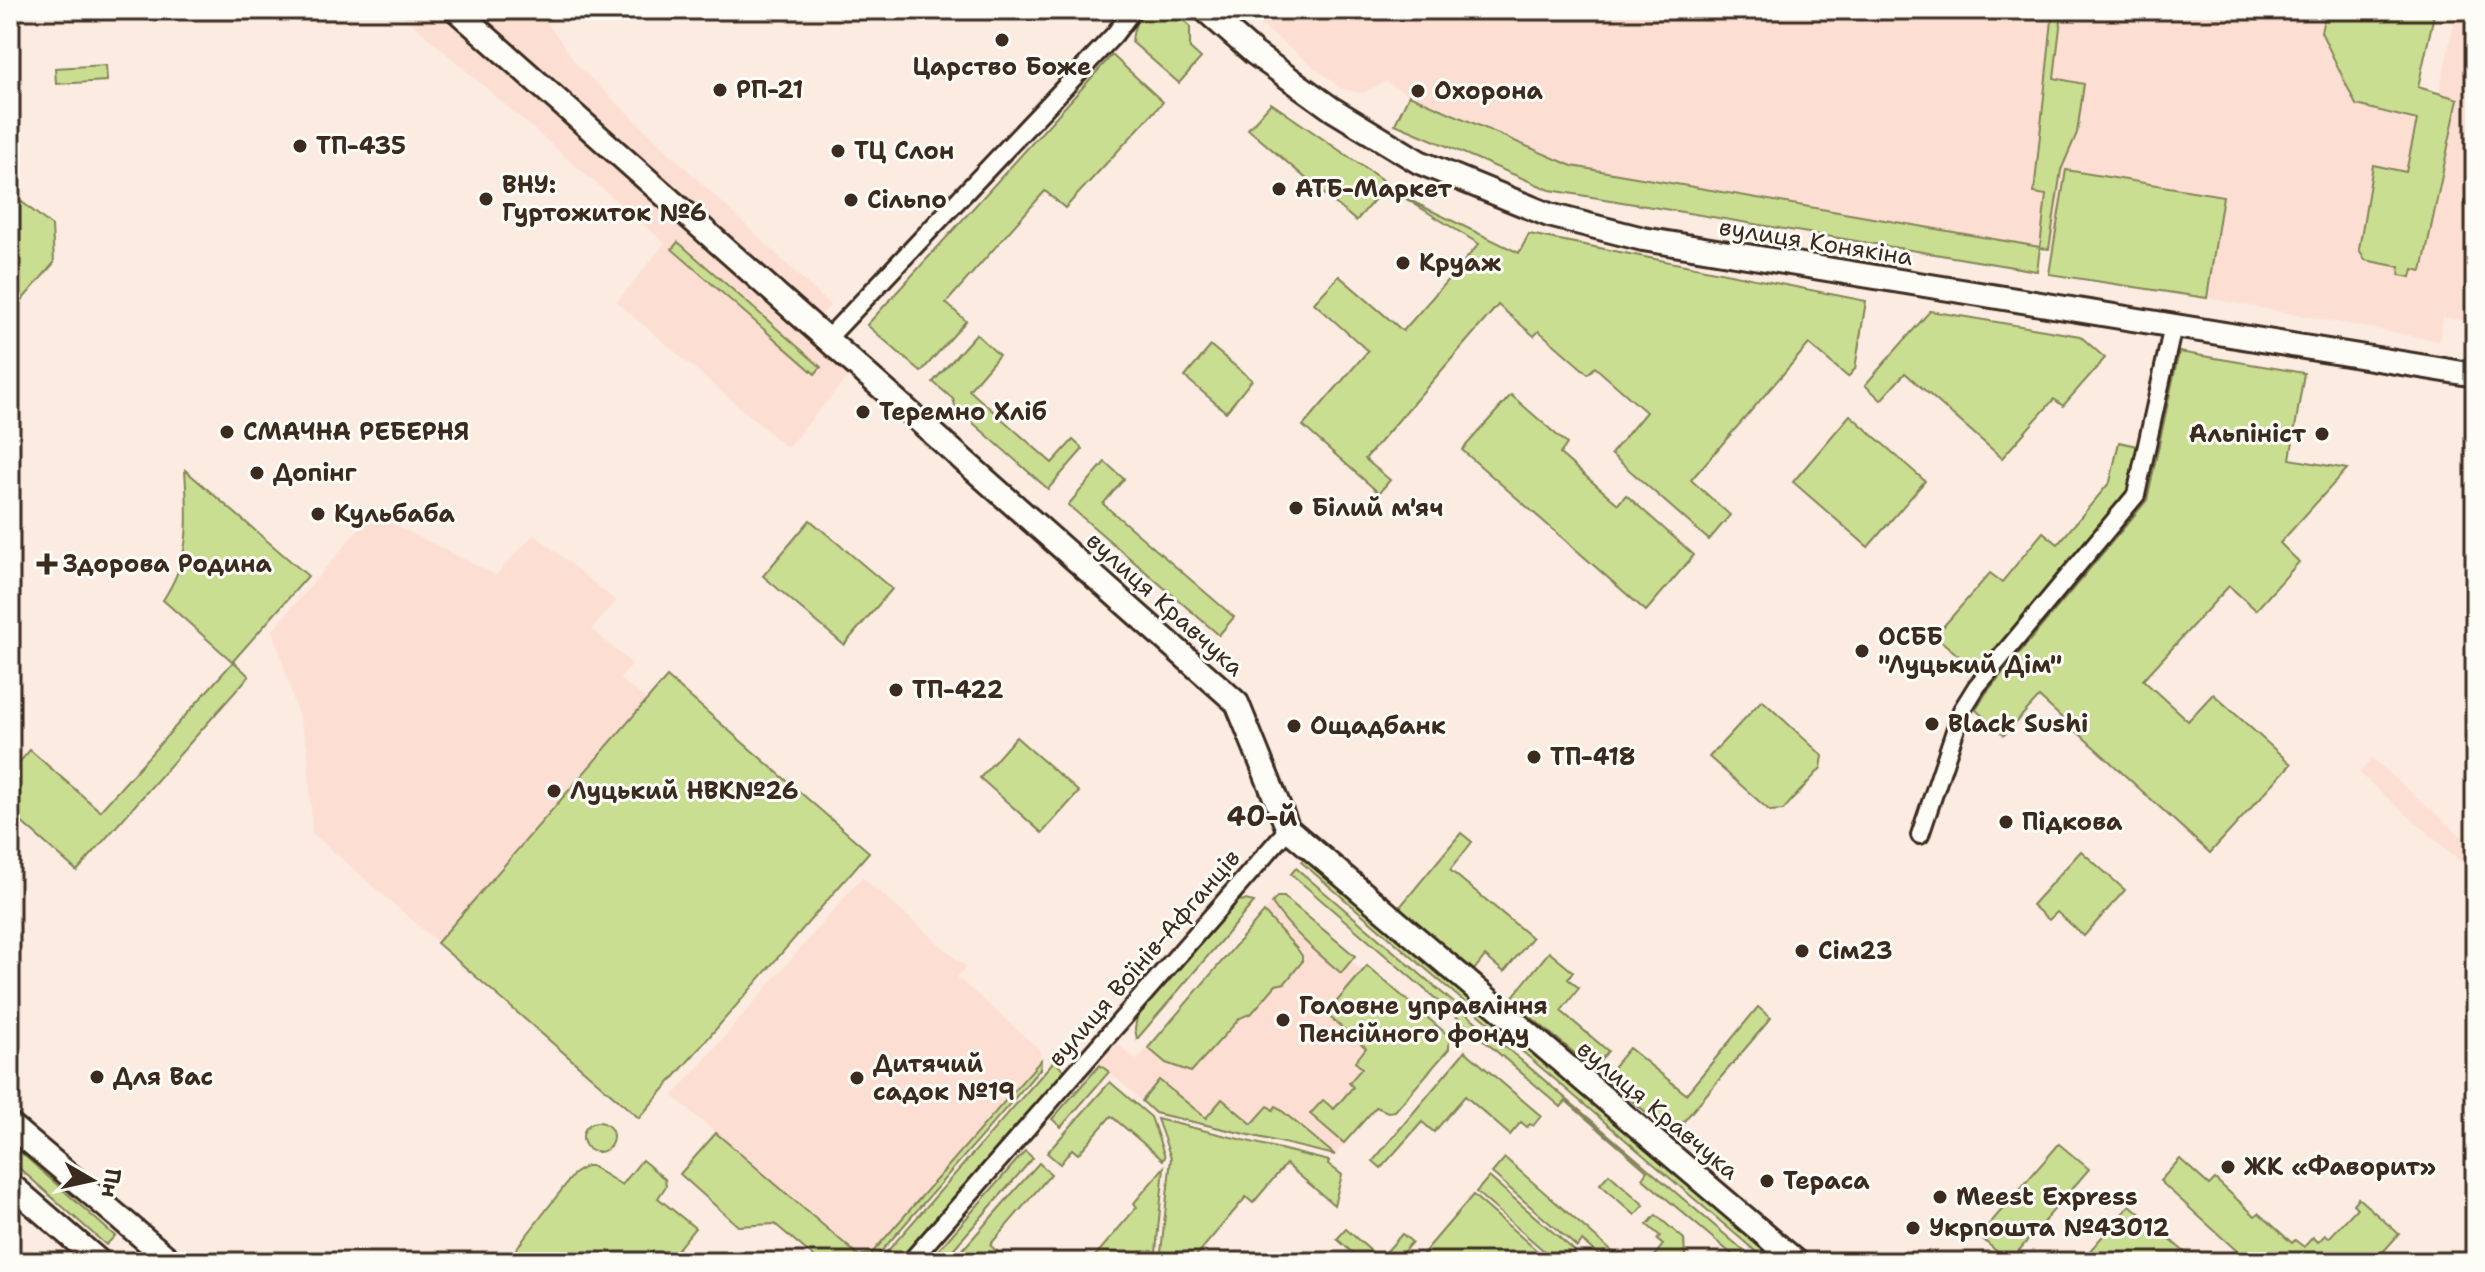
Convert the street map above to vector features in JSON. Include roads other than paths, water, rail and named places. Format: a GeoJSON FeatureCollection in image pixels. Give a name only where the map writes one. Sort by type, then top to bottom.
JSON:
{"type":"FeatureCollection","features":[{"type":"Feature","properties":{"kind":"street","name":"вулиця Кравчука"},"geometry":{"type":"LineString","coordinates":[[456,10],[1237,703],[1288,829],[1797,1262]]}},
{"type":"Feature","properties":{"kind":"street"},"geometry":{"type":"LineString","coordinates":[[827,339],[1103,46],[1133,10]]}},
{"type":"Feature","properties":{"kind":"street","name":"вулиця Конякіна"},"geometry":{"type":"LineString","coordinates":[[1205,10],[1254,53],[1332,109],[1419,162],[1549,215],[1643,239],[2475,375]]}},
{"type":"Feature","properties":{"kind":"street"},"geometry":{"type":"LineString","coordinates":[[1920,835],[1962,710],[1977,686],[2136,495],[2173,326]]}},
{"type":"Feature","properties":{"kind":"street","name":"вулиця Воїнів-Афганців"},"geometry":{"type":"LineString","coordinates":[[910,1262],[1288,829]]}},
{"type":"Feature","properties":{"kind":"street"},"geometry":{"type":"LineString","coordinates":[[10,1125],[172,1262]]}},
{"type":"Feature","properties":{"kind":"street"},"geometry":{"type":"LineString","coordinates":[[10,1184],[100,1262]]}},
{"type":"Feature","properties":{"kind":"place","name":"Царство Боже"},"geometry":{"type":"Point","coordinates":[1002,40]}},
{"type":"Feature","properties":{"kind":"place","name":"РП-21"},"geometry":{"type":"Point","coordinates":[720,90]}},
{"type":"Feature","properties":{"kind":"place","name":"Охорона"},"geometry":{"type":"Point","coordinates":[1418,91]}},
{"type":"Feature","properties":{"kind":"place","name":"ТП-435"},"geometry":{"type":"Point","coordinates":[300,146]}},
{"type":"Feature","properties":{"kind":"place","name":"ТЦ Слон"},"geometry":{"type":"Point","coordinates":[838,151]}},
{"type":"Feature","properties":{"kind":"place","name":"АТБ-Маркет"},"geometry":{"type":"Point","coordinates":[1279,189]}},
{"type":"Feature","properties":{"kind":"place","name":"ВНУ: Гуртожиток №6"},"geometry":{"type":"Point","coordinates":[486,199]}},
{"type":"Feature","properties":{"kind":"place","name":"Сільпо"},"geometry":{"type":"Point","coordinates":[851,200]}},
{"type":"Feature","properties":{"kind":"place","name":"Круаж"},"geometry":{"type":"Point","coordinates":[1403,263]}},
{"type":"Feature","properties":{"kind":"place","name":"Теремно Хліб"},"geometry":{"type":"Point","coordinates":[863,412]}},
{"type":"Feature","properties":{"kind":"place","name":"СМАЧНА РЕБЕРНЯ"},"geometry":{"type":"Point","coordinates":[227,432]}},
{"type":"Feature","properties":{"kind":"place","name":"Альпініст"},"geometry":{"type":"Point","coordinates":[2322,434]}},
{"type":"Feature","properties":{"kind":"place","name":"Допінг"},"geometry":{"type":"Point","coordinates":[257,473]}},
{"type":"Feature","properties":{"kind":"place","name":"Білий м'яч"},"geometry":{"type":"Point","coordinates":[1296,508]}},
{"type":"Feature","properties":{"kind":"place","name":"Кульбаба"},"geometry":{"type":"Point","coordinates":[318,514]}},
{"type":"Feature","properties":{"kind":"place","name":"Здорова Родина"},"geometry":{"type":"Point","coordinates":[47,564]}},
{"type":"Feature","properties":{"kind":"place","name":"ОСББ \"Луцький Дім\""},"geometry":{"type":"Point","coordinates":[1862,651]}},
{"type":"Feature","properties":{"kind":"place","name":"ТП-422"},"geometry":{"type":"Point","coordinates":[896,690]}},
{"type":"Feature","properties":{"kind":"place","name":"Black Sushi"},"geometry":{"type":"Point","coordinates":[1932,724]}},
{"type":"Feature","properties":{"kind":"place","name":"Ощадбанк"},"geometry":{"type":"Point","coordinates":[1294,726]}},
{"type":"Feature","properties":{"kind":"place","name":"ТП-418"},"geometry":{"type":"Point","coordinates":[1534,757]}},
{"type":"Feature","properties":{"kind":"place","name":"Луцький НВК№26"},"geometry":{"type":"Point","coordinates":[554,791]}},
{"type":"Feature","properties":{"kind":"place","name":"Підкова"},"geometry":{"type":"Point","coordinates":[2006,822]}},
{"type":"Feature","properties":{"kind":"place","name":"Сім23"},"geometry":{"type":"Point","coordinates":[1802,951]}},
{"type":"Feature","properties":{"kind":"place","name":"Головне управління Пенсійного фонду"},"geometry":{"type":"Point","coordinates":[1283,1020]}},
{"type":"Feature","properties":{"kind":"place","name":"Для Вас"},"geometry":{"type":"Point","coordinates":[97,1077]}},
{"type":"Feature","properties":{"kind":"place","name":"Дитячий садок №19"},"geometry":{"type":"Point","coordinates":[857,1078]}},
{"type":"Feature","properties":{"kind":"place","name":"ЖК «Фаворит»"},"geometry":{"type":"Point","coordinates":[2228,1167]}},
{"type":"Feature","properties":{"kind":"place","name":"Тераса"},"geometry":{"type":"Point","coordinates":[1767,1181]}},
{"type":"Feature","properties":{"kind":"place","name":"Meest Express"},"geometry":{"type":"Point","coordinates":[1940,1197]}},
{"type":"Feature","properties":{"kind":"place","name":"Укрпошта №43012"},"geometry":{"type":"Point","coordinates":[1913,1228]}},
{"type":"Feature","properties":{"kind":"district","name":"40-й"},"geometry":{"type":"Point","coordinates":[1262,816]}}]}
